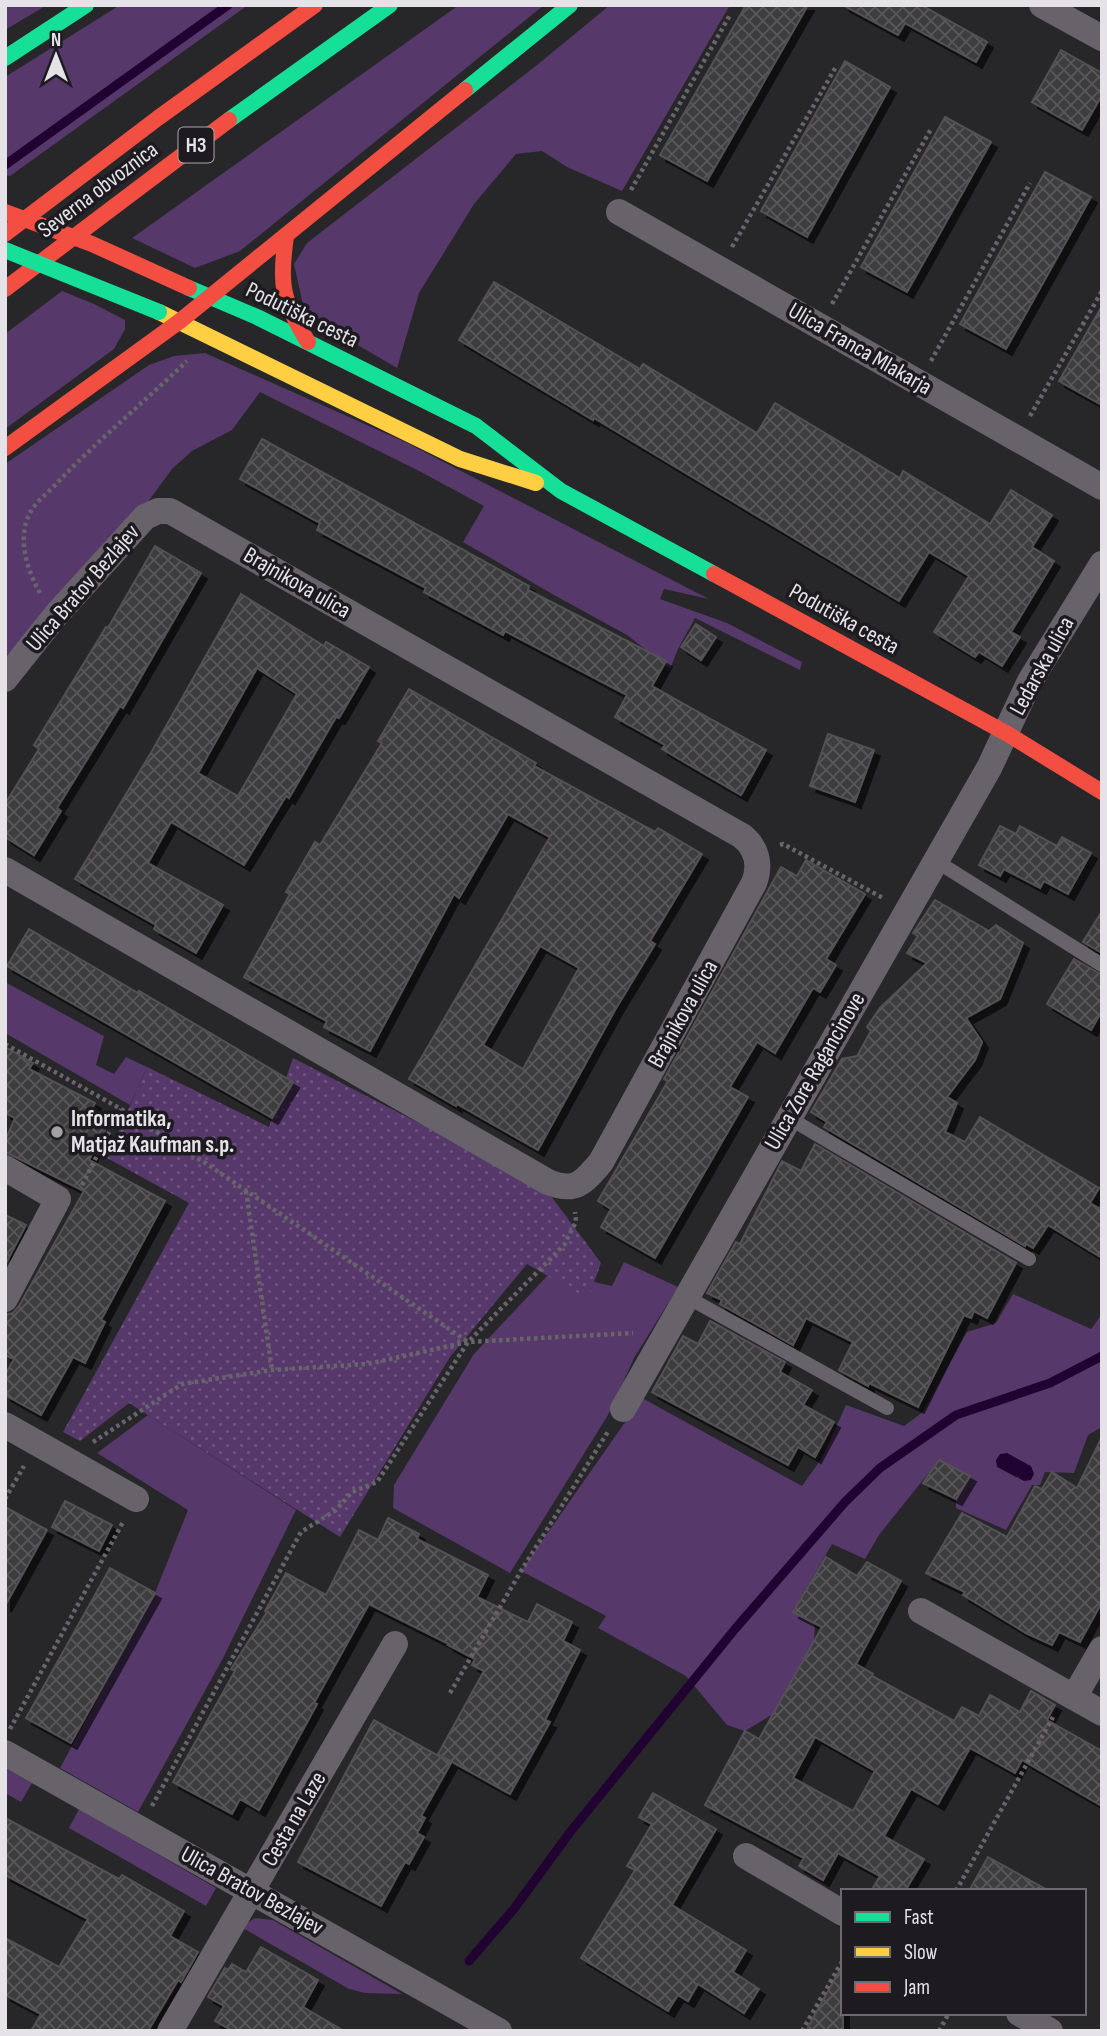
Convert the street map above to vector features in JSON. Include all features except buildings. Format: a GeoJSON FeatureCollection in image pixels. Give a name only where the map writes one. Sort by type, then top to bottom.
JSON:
{"type":"FeatureCollection","features":[{"type":"Feature","properties":{"kind":"main road"},"geometry":{"type":"LineString","coordinates":[[5,58],[86,5]]}},
{"type":"Feature","properties":{"kind":"main road","name":"Severna obvoznica"},"geometry":{"type":"LineString","coordinates":[[5,234],[158,118],[315,5]]}},
{"type":"Feature","properties":{"kind":"main road","name":"Severna obvoznica"},"geometry":{"type":"LineString","coordinates":[[5,289],[249,105],[390,5]]}},
{"type":"Feature","properties":{"kind":"main road"},"geometry":{"type":"LineString","coordinates":[[5,448],[180,321],[570,5]]}},
{"type":"Feature","properties":{"kind":"main road","name":"Podutiška cesta"},"geometry":{"type":"LineString","coordinates":[[5,212],[92,244],[210,297],[308,342],[476,426],[561,491],[1006,733],[1102,792]]}},
{"type":"Feature","properties":{"kind":"main road"},"geometry":{"type":"LineString","coordinates":[[286,236],[281,288],[293,318],[308,342]]}},
{"type":"Feature","properties":{"kind":"main road","name":"Podutiška cesta"},"geometry":{"type":"LineString","coordinates":[[5,250],[180,321],[460,459],[561,491]]}},
{"type":"Feature","properties":{"kind":"street"},"geometry":{"type":"LineString","coordinates":[[1042,5],[1102,38]]}},
{"type":"Feature","properties":{"kind":"street","name":"Ulica Franca Mlakarja"},"geometry":{"type":"LineString","coordinates":[[619,212],[1102,486]]}},
{"type":"Feature","properties":{"kind":"street","name":"Ulica Bratov Bezlajev"},"geometry":{"type":"LineString","coordinates":[[5,679],[56,615],[145,517],[159,511],[170,511]]}},
{"type":"Feature","properties":{"kind":"street","name":"Brajnikova ulica"},"geometry":{"type":"LineString","coordinates":[[170,511],[750,842],[757,856],[758,868],[754,883],[601,1162],[585,1181],[573,1187]]}},
{"type":"Feature","properties":{"kind":"street","name":"Ledarska ulica"},"geometry":{"type":"LineString","coordinates":[[1006,733],[1030,681],[1102,564]]}},
{"type":"Feature","properties":{"kind":"street","name":"Ulica Zore Ragancinove"},"geometry":{"type":"LineString","coordinates":[[623,1409],[989,768],[1006,733]]}},
{"type":"Feature","properties":{"kind":"street"},"geometry":{"type":"LineString","coordinates":[[5,870],[548,1182],[563,1188],[573,1187]]}},
{"type":"Feature","properties":{"kind":"street"},"geometry":{"type":"LineString","coordinates":[[5,1168],[58,1199],[5,1299]]}},
{"type":"Feature","properties":{"kind":"street"},"geometry":{"type":"LineString","coordinates":[[5,1425],[136,1499]]}},
{"type":"Feature","properties":{"kind":"street"},"geometry":{"type":"LineString","coordinates":[[921,1611],[1102,1713]]}},
{"type":"Feature","properties":{"kind":"street","name":"Cesta na Laze"},"geometry":{"type":"LineString","coordinates":[[170,2031],[395,1644]]}},
{"type":"Feature","properties":{"kind":"street"},"geometry":{"type":"LineString","coordinates":[[1070,1695],[1102,1649]]}},
{"type":"Feature","properties":{"kind":"street","name":"Ulica Bratov Bezlajev"},"geometry":{"type":"LineString","coordinates":[[5,1754],[252,1890],[499,2031]]}},
{"type":"Feature","properties":{"kind":"street"},"geometry":{"type":"LineString","coordinates":[[746,1856],[841,1912]]}},
{"type":"Feature","properties":{"kind":"street"},"geometry":{"type":"LineString","coordinates":[[1022,2015],[1050,2031]]}},
{"type":"Feature","properties":{"kind":"lane"},"geometry":{"type":"LineString","coordinates":[[936,861],[1102,965]]}},
{"type":"Feature","properties":{"kind":"lane"},"geometry":{"type":"LineString","coordinates":[[789,1118],[1029,1259]]}},
{"type":"Feature","properties":{"kind":"lane"},"geometry":{"type":"LineString","coordinates":[[687,1297],[887,1408]]}},
{"type":"Feature","properties":{"kind":"path"},"geometry":{"type":"LineString","coordinates":[[619,212],[730,15]]}},
{"type":"Feature","properties":{"kind":"path"},"geometry":{"type":"LineString","coordinates":[[719,269],[837,65]]}},
{"type":"Feature","properties":{"kind":"path"},"geometry":{"type":"LineString","coordinates":[[820,326],[931,129]]}},
{"type":"Feature","properties":{"kind":"path"},"geometry":{"type":"LineString","coordinates":[[918,383],[1030,183]]}},
{"type":"Feature","properties":{"kind":"path"},"geometry":{"type":"LineString","coordinates":[[1017,438],[1102,291]]}},
{"type":"Feature","properties":{"kind":"path"},"geometry":{"type":"LineString","coordinates":[[56,615],[30,576],[26,560],[24,542],[31,510],[70,470],[213,337]]}},
{"type":"Feature","properties":{"kind":"path"},"geometry":{"type":"LineString","coordinates":[[757,856],[783,844],[907,911]]}},
{"type":"Feature","properties":{"kind":"path"},"geometry":{"type":"LineString","coordinates":[[5,1044],[121,1109],[468,1342]]}},
{"type":"Feature","properties":{"kind":"path"},"geometry":{"type":"LineString","coordinates":[[58,1199],[81,1188],[121,1109]]}},
{"type":"Feature","properties":{"kind":"path"},"geometry":{"type":"LineString","coordinates":[[148,1813],[301,1532],[336,1510],[352,1492],[377,1482],[468,1342],[564,1245],[576,1222],[573,1187]]}},
{"type":"Feature","properties":{"kind":"path"},"geometry":{"type":"LineString","coordinates":[[246,1191],[272,1370]]}},
{"type":"Feature","properties":{"kind":"path"},"geometry":{"type":"LineString","coordinates":[[66,1461],[113,1427],[182,1384],[272,1370],[367,1364],[468,1342],[640,1333],[665,1335]]}},
{"type":"Feature","properties":{"kind":"path"},"geometry":{"type":"LineString","coordinates":[[450,1693],[521,1571],[623,1409]]}},
{"type":"Feature","properties":{"kind":"path"},"geometry":{"type":"LineString","coordinates":[[5,1499],[37,1443]]}},
{"type":"Feature","properties":{"kind":"path"},"geometry":{"type":"LineString","coordinates":[[5,1734],[136,1499]]}},
{"type":"Feature","properties":{"kind":"path"},"geometry":{"type":"LineString","coordinates":[[957,1889],[1070,1695]]}},
{"type":"Feature","properties":{"kind":"path"},"geometry":{"type":"LineString","coordinates":[[802,2031],[841,1963]]}},
{"type":"Feature","properties":{"kind":"path"},"geometry":{"type":"LineString","coordinates":[[939,2031],[948,2015]]}},
{"type":"Feature","properties":{"kind":"shaded area"},"geometry":{"type":"Polygon","coordinates":[[[5,5],[47,5],[5,30],[5,5]]]}},
{"type":"Feature","properties":{"kind":"shaded area"},"geometry":{"type":"Polygon","coordinates":[[[120,5],[248,5],[10,176],[5,175],[5,77],[120,5]]]}},
{"type":"Feature","properties":{"kind":"shaded area"},"geometry":{"type":"Polygon","coordinates":[[[459,5],[544,5],[240,251],[195,268],[132,238],[459,5]]]}},
{"type":"Feature","properties":{"kind":"shaded area"},"geometry":{"type":"Polygon","coordinates":[[[610,5],[730,5],[622,191],[567,167],[542,151],[516,154],[474,204],[419,293],[397,368],[305,314],[294,264],[307,243],[610,5]]]}},
{"type":"Feature","properties":{"kind":"shaded area"},"geometry":{"type":"Polygon","coordinates":[[[62,291],[125,320],[125,329],[114,349],[5,429],[5,334],[62,291]]]}},
{"type":"Feature","properties":{"kind":"shaded area"},"geometry":{"type":"Polygon","coordinates":[[[205,353],[405,442],[709,599],[664,589],[660,599],[727,623],[802,662],[800,670],[695,618],[670,669],[627,635],[463,542],[484,506],[260,392],[232,430],[192,451],[172,469],[136,518],[81,582],[5,657],[5,464],[149,365],[174,356],[205,353]]]}},
{"type":"Feature","properties":{"kind":"shaded area"},"geometry":{"type":"Polygon","coordinates":[[[5,982],[104,1036],[96,1065],[114,1074],[126,1057],[147,1067],[130,1105],[5,1033],[5,982]]]}},
{"type":"Feature","properties":{"kind":"shaded area"},"geometry":{"type":"Polygon","coordinates":[[[293,1058],[545,1188],[601,1263],[588,1299],[527,1264],[450,1357],[340,1537],[129,1403],[80,1441],[63,1432],[189,1203],[107,1158],[147,1067],[269,1127],[293,1058]]]}},
{"type":"Feature","properties":{"kind":"shaded area"},"geometry":{"type":"Polygon","coordinates":[[[624,1262],[678,1287],[634,1358],[608,1415],[510,1573],[393,1508],[394,1485],[474,1354],[548,1275],[588,1298],[594,1282],[612,1286],[624,1262]]]}},
{"type":"Feature","properties":{"kind":"shaded area"},"geometry":{"type":"Polygon","coordinates":[[[1013,1294],[1091,1329],[1102,1314],[1102,1427],[1088,1435],[1074,1473],[1045,1472],[1040,1485],[1032,1485],[1006,1530],[956,1508],[956,1499],[969,1476],[939,1460],[879,1535],[865,1559],[832,1544],[793,1611],[815,1623],[814,1641],[773,1714],[745,1731],[727,1725],[686,1676],[598,1628],[606,1616],[521,1571],[642,1398],[802,1486],[822,1458],[846,1405],[904,1426],[923,1412],[967,1332],[996,1323],[1013,1294]]]}},
{"type":"Feature","properties":{"kind":"shaded area"},"geometry":{"type":"Polygon","coordinates":[[[148,1415],[296,1510],[222,1660],[138,1812],[60,1768],[155,1593],[188,1510],[97,1453],[148,1415]]]}},
{"type":"Feature","properties":{"kind":"shaded area"},"geometry":{"type":"Polygon","coordinates":[[[5,1768],[32,1783],[21,1802],[5,1793],[5,1768]]]}},
{"type":"Feature","properties":{"kind":"shaded area"},"geometry":{"type":"Polygon","coordinates":[[[79,1809],[216,1888],[206,1906],[69,1828],[79,1809]]]}},
{"type":"Feature","properties":{"kind":"shaded area"},"geometry":{"type":"Polygon","coordinates":[[[255,1918],[273,1920],[402,1994],[365,1993],[349,1989],[241,1927],[255,1918]]]}},
{"type":"Feature","properties":{"kind":"water"},"geometry":{"type":"Polygon","coordinates":[[[1007,1453],[1031,1466],[1034,1474],[1031,1480],[1024,1481],[997,1467],[996,1460],[1000,1454],[1007,1453]]]}},
{"type":"Feature","properties":{"kind":"waterway"},"geometry":{"type":"LineString","coordinates":[[5,165],[228,5]]}},
{"type":"Feature","properties":{"kind":"waterway"},"geometry":{"type":"LineString","coordinates":[[469,1961],[513,1910],[571,1831],[735,1629],[845,1502],[880,1468],[956,1415],[1050,1383],[1102,1356]]}},
{"type":"Feature","properties":{"kind":"traffic: fast"},"geometry":{"type":"LineString","coordinates":[[5,58],[86,5]]}},
{"type":"Feature","properties":{"kind":"traffic: fast"},"geometry":{"type":"LineString","coordinates":[[229,120],[390,5]]}},
{"type":"Feature","properties":{"kind":"traffic: fast"},"geometry":{"type":"LineString","coordinates":[[465,90],[570,5]]}},
{"type":"Feature","properties":{"kind":"traffic: fast"},"geometry":{"type":"LineString","coordinates":[[5,250],[159,312]]}},
{"type":"Feature","properties":{"kind":"traffic: fast"},"geometry":{"type":"LineString","coordinates":[[189,288],[257,317],[476,426],[561,491],[714,574]]}},
{"type":"Feature","properties":{"kind":"traffic: slow"},"geometry":{"type":"LineString","coordinates":[[159,312],[460,459],[536,483]]}},
{"type":"Feature","properties":{"kind":"traffic: jam"},"geometry":{"type":"LineString","coordinates":[[5,234],[158,118],[315,5]]}},
{"type":"Feature","properties":{"kind":"traffic: jam"},"geometry":{"type":"LineString","coordinates":[[5,448],[180,321],[465,90]]}},
{"type":"Feature","properties":{"kind":"traffic: jam"},"geometry":{"type":"LineString","coordinates":[[5,289],[229,120]]}},
{"type":"Feature","properties":{"kind":"traffic: jam"},"geometry":{"type":"LineString","coordinates":[[5,212],[92,244],[189,288]]}},
{"type":"Feature","properties":{"kind":"traffic: jam"},"geometry":{"type":"LineString","coordinates":[[286,236],[283,267],[285,292],[293,315],[308,342]]}},
{"type":"Feature","properties":{"kind":"traffic: jam"},"geometry":{"type":"LineString","coordinates":[[714,574],[1006,733],[1102,792]]}},
{"type":"Feature","properties":{"kind":"place","name":"Informatika, Matjaž Kaufman s.p."},"geometry":{"type":"Point","coordinates":[57,1132]}}]}
